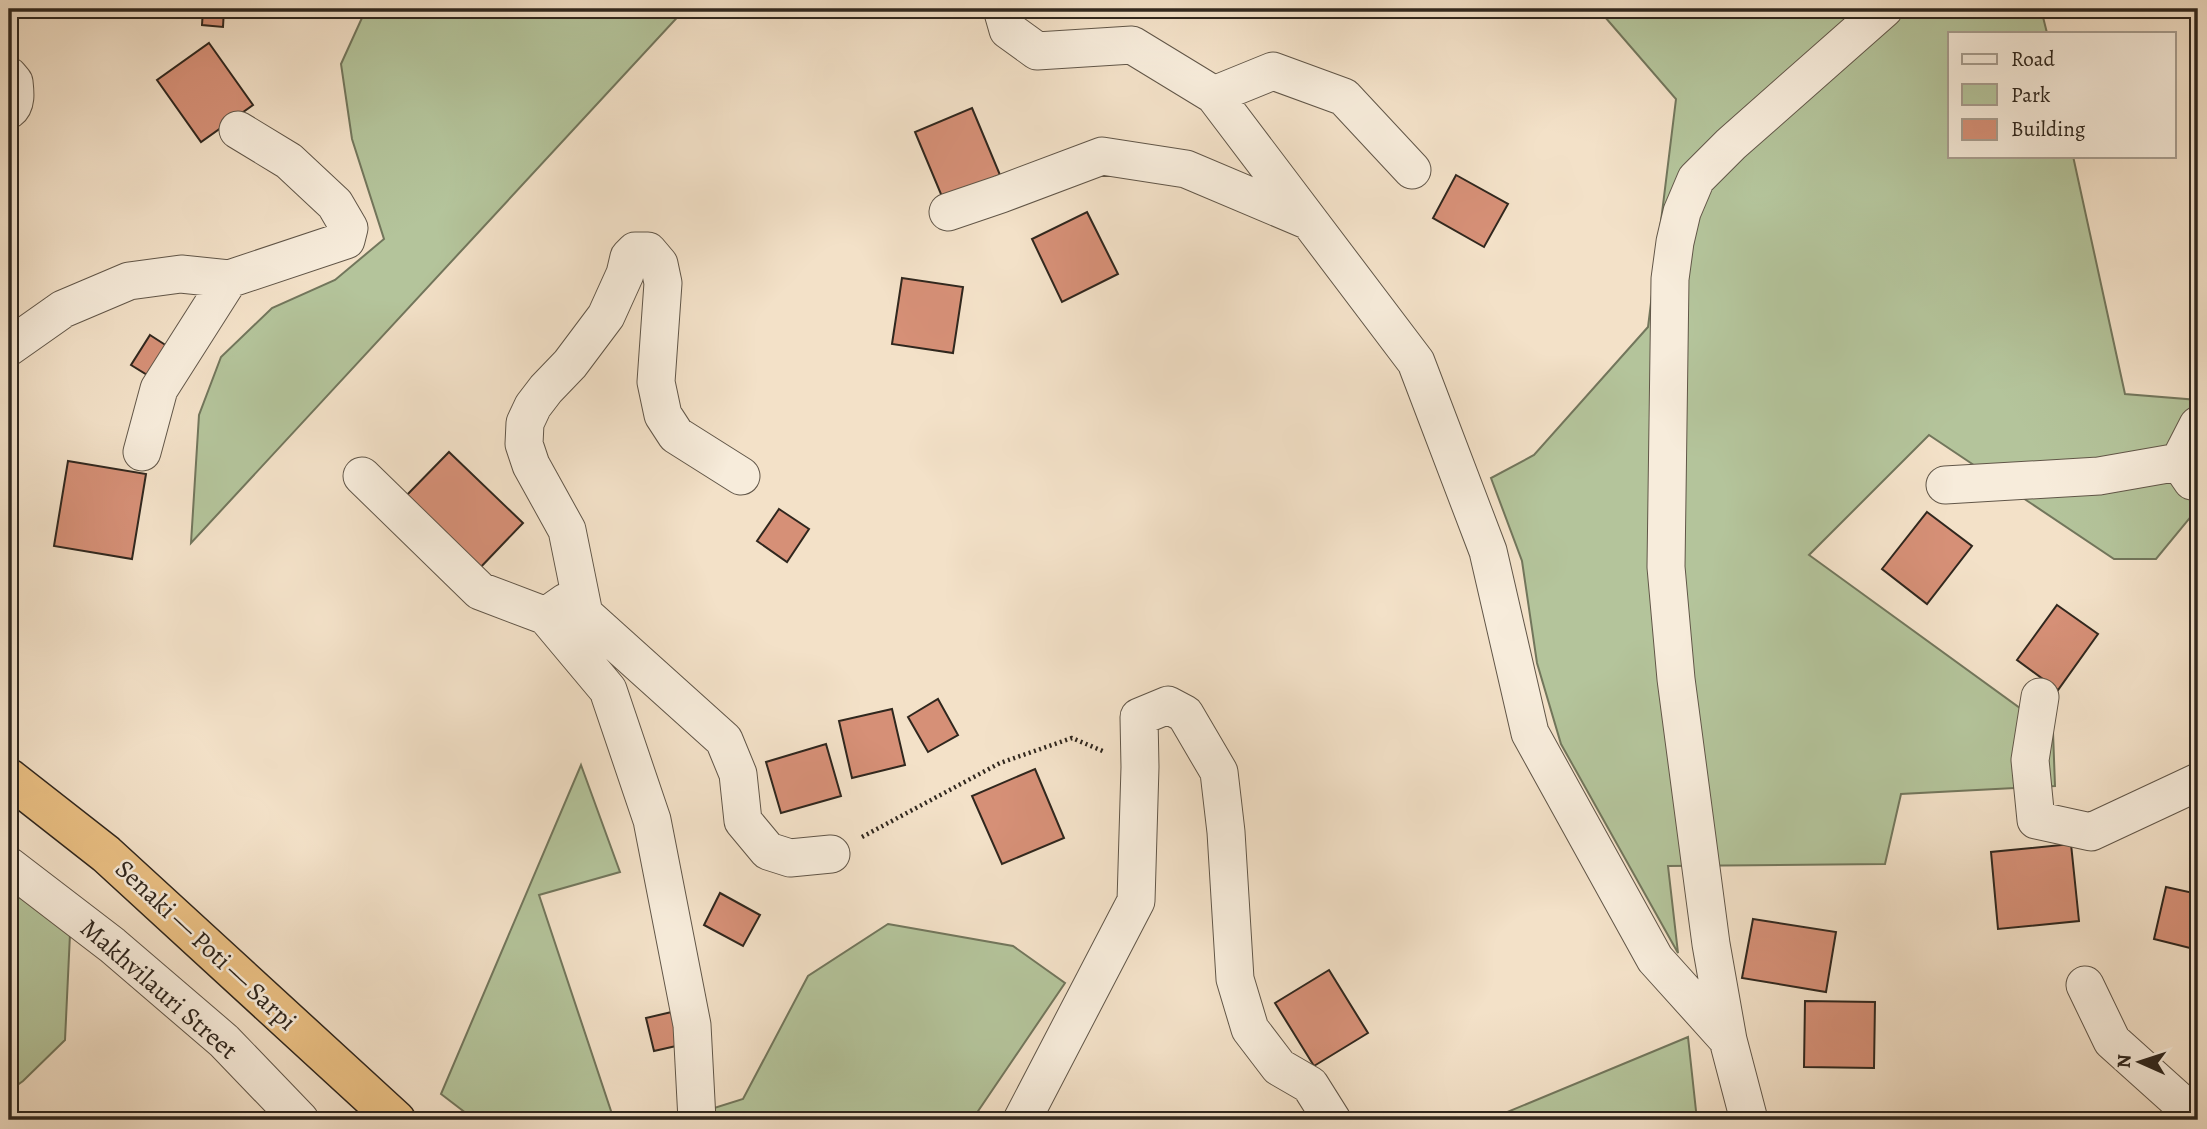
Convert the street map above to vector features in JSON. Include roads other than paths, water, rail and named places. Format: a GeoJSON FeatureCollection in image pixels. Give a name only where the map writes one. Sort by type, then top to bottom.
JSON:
{"type":"FeatureCollection","features":[{"type":"Feature","properties":{"kind":"highway","name":"Senaki — Poti — Sarpi"},"geometry":{"type":"LineString","coordinates":[[9,778],[106,854],[396,1120]]}},
{"type":"Feature","properties":{"kind":"street"},"geometry":{"type":"LineString","coordinates":[[1002,9],[1008,30],[1037,51],[1132,45],[1214,95],[1416,362],[1488,551],[1530,733],[1655,959],[1728,1041]]}},
{"type":"Feature","properties":{"kind":"street"},"geometry":{"type":"LineString","coordinates":[[1749,1120],[1728,1041],[1711,944],[1676,679],[1666,567],[1670,279],[1682,212],[1696,179],[1731,144],[1884,9]]}},
{"type":"Feature","properties":{"kind":"street"},"geometry":{"type":"LineString","coordinates":[[1214,95],[1273,71],[1343,97],[1412,170]]}},
{"type":"Feature","properties":{"kind":"street"},"geometry":{"type":"LineString","coordinates":[[9,76],[14,82],[15,97],[9,110]]}},
{"type":"Feature","properties":{"kind":"street"},"geometry":{"type":"LineString","coordinates":[[9,347],[63,309],[129,281],[181,274],[229,279],[346,240],[349,228],[335,204],[289,161],[238,130]]}},
{"type":"Feature","properties":{"kind":"street"},"geometry":{"type":"LineString","coordinates":[[948,212],[1102,156],[1185,169],[1310,221]]}},
{"type":"Feature","properties":{"kind":"street"},"geometry":{"type":"LineString","coordinates":[[584,614],[567,530],[531,465],[524,444],[525,423],[545,389],[570,363],[606,316],[625,274],[629,257],[635,251],[648,251],[659,264],[663,283],[656,382],[663,415],[676,435],[741,476]]}},
{"type":"Feature","properties":{"kind":"street"},"geometry":{"type":"LineString","coordinates":[[142,453],[159,389],[229,279]]}},
{"type":"Feature","properties":{"kind":"street"},"geometry":{"type":"LineString","coordinates":[[1945,485],[2188,472],[2198,425]]}},
{"type":"Feature","properties":{"kind":"street"},"geometry":{"type":"LineString","coordinates":[[362,476],[480,591],[546,617],[608,691],[652,820],[692,1025],[697,1120]]}},
{"type":"Feature","properties":{"kind":"street"},"geometry":{"type":"LineString","coordinates":[[546,617],[566,602],[584,614],[724,740],[738,774],[743,821],[768,851],[790,858],[831,854]]}},
{"type":"Feature","properties":{"kind":"street"},"geometry":{"type":"LineString","coordinates":[[2040,697],[2030,760],[2036,820],[2091,832],[2198,782]]}},
{"type":"Feature","properties":{"kind":"street"},"geometry":{"type":"LineString","coordinates":[[1022,1120],[1136,901],[1139,718],[1168,705],[1185,714],[1219,772],[1226,832],[1235,979],[1250,1029],[1279,1067],[1310,1085],[1332,1120]]}},
{"type":"Feature","properties":{"kind":"street","name":"Makhvilauri Street"},"geometry":{"type":"LineString","coordinates":[[9,866],[112,945],[225,1041],[300,1120]]}},
{"type":"Feature","properties":{"kind":"street"},"geometry":{"type":"LineString","coordinates":[[2085,985],[2112,1041],[2185,1105]]}}]}
